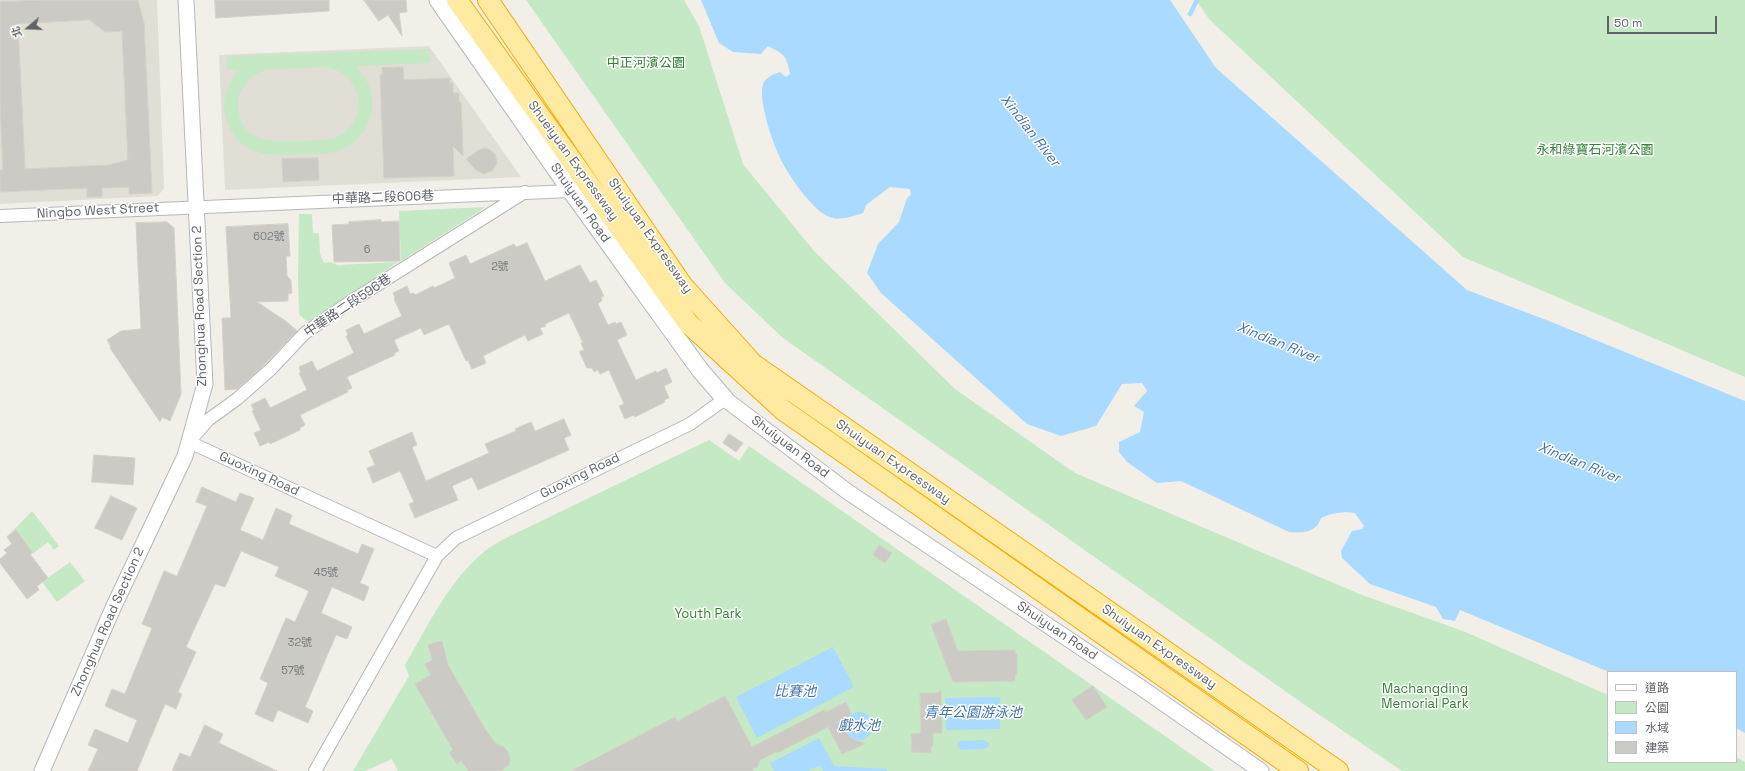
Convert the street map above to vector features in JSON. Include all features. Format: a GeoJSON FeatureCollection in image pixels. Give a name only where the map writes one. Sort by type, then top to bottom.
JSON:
{"type":"FeatureCollection","features":[{"type":"Feature","properties":{"kind":"highway","name":"Shuiyuan Expressway"},"geometry":{"type":"LineString","coordinates":[[457,0],[688,323],[777,405],[1298,771]]}},
{"type":"Feature","properties":{"kind":"highway","name":"Shuiyuan Expressway"},"geometry":{"type":"LineString","coordinates":[[474,0],[534,66]]}},
{"type":"Feature","properties":{"kind":"highway","name":"Shuiyuan Expressway"},"geometry":{"type":"LineString","coordinates":[[488,0],[682,286],[753,364],[1338,771]]}},
{"type":"Feature","properties":{"kind":"main road","name":"Shuiyuan Road"},"geometry":{"type":"LineString","coordinates":[[438,0],[571,191],[700,370],[726,399]]}},
{"type":"Feature","properties":{"kind":"street","name":"Zhonghua Road Section 2"},"geometry":{"type":"LineString","coordinates":[[42,771],[113,608],[185,456],[205,384],[186,0]]}},
{"type":"Feature","properties":{"kind":"street","name":"中華路二段606巷"},"geometry":{"type":"LineString","coordinates":[[196,206],[571,191]]}},
{"type":"Feature","properties":{"kind":"street","name":"中華路二段596巷"},"geometry":{"type":"LineString","coordinates":[[189,442],[208,420],[236,399],[271,369],[306,333],[369,290],[525,192]]}},
{"type":"Feature","properties":{"kind":"street","name":"Ningbo West Street"},"geometry":{"type":"LineString","coordinates":[[0,216],[196,206]]}},
{"type":"Feature","properties":{"kind":"street","name":"Guoxing Road"},"geometry":{"type":"LineString","coordinates":[[315,771],[437,556],[456,538],[690,424],[726,399]]}},
{"type":"Feature","properties":{"kind":"street","name":"Shuiyuan Road"},"geometry":{"type":"LineString","coordinates":[[726,399],[848,492],[1143,689],[1261,771]]}},
{"type":"Feature","properties":{"kind":"street","name":"Guoxing Road"},"geometry":{"type":"LineString","coordinates":[[189,442],[437,556]]}},
{"type":"Feature","properties":{"kind":"shaded area"},"geometry":{"type":"Polygon","coordinates":[[[0,0],[157,0],[164,188],[158,196],[0,204],[0,0]]]}},
{"type":"Feature","properties":{"kind":"shaded area"},"geometry":{"type":"Polygon","coordinates":[[[429,46],[521,177],[225,190],[219,55],[429,46]]]}},
{"type":"Feature","properties":{"kind":"green space","name":"中正河濱公園"},"geometry":{"type":"Polygon","coordinates":[[[526,0],[684,0],[699,26],[743,164],[814,251],[955,389],[1075,473],[1362,595],[1463,631],[1607,695],[1607,763],[1737,763],[1737,758],[1745,762],[1745,771],[1402,771],[1305,705],[783,338],[725,283],[526,0]]]}},
{"type":"Feature","properties":{"kind":"green space","name":"永和綠寶石河濱公園"},"geometry":{"type":"Polygon","coordinates":[[[1196,0],[1745,0],[1745,377],[1463,257],[1209,19],[1196,0]]]}},
{"type":"Feature","properties":{"kind":"green space"},"geometry":{"type":"Polygon","coordinates":[[[429,49],[430,63],[356,66],[365,78],[372,95],[371,115],[363,133],[349,146],[330,153],[277,155],[265,154],[246,147],[231,131],[226,118],[224,105],[228,87],[239,70],[227,70],[227,56],[429,49]],[[323,67],[265,70],[253,77],[243,86],[238,99],[240,118],[245,128],[260,138],[280,141],[326,140],[341,135],[356,118],[358,110],[358,95],[352,83],[346,76],[333,69],[323,67]]]}},
{"type":"Feature","properties":{"kind":"green space"},"geometry":{"type":"Polygon","coordinates":[[[486,207],[401,261],[399,211],[486,207]]]}},
{"type":"Feature","properties":{"kind":"green space"},"geometry":{"type":"Polygon","coordinates":[[[299,214],[312,214],[313,233],[319,233],[320,254],[324,263],[330,262],[338,265],[398,262],[310,322],[299,314],[299,214]]]}},
{"type":"Feature","properties":{"kind":"green space","name":"Youth Park"},"geometry":{"type":"Polygon","coordinates":[[[709,440],[739,461],[749,446],[1215,771],[398,771],[392,759],[365,771],[353,771],[409,676],[405,665],[440,604],[472,563],[487,549],[506,538],[709,440]]]}},
{"type":"Feature","properties":{"kind":"green space"},"geometry":{"type":"Polygon","coordinates":[[[32,511],[59,546],[54,550],[48,542],[26,559],[8,536],[32,511]]]}},
{"type":"Feature","properties":{"kind":"green space"},"geometry":{"type":"Polygon","coordinates":[[[70,562],[85,581],[57,602],[42,582],[70,562]]]}},
{"type":"Feature","properties":{"kind":"water","name":"Xindian River"},"geometry":{"type":"Polygon","coordinates":[[[701,0],[1170,0],[1216,68],[1467,290],[1549,321],[1745,401],[1745,733],[1737,729],[1737,671],[1607,671],[1460,610],[1455,621],[1443,619],[1436,607],[1370,584],[1342,558],[1341,551],[1352,531],[1362,529],[1364,526],[1355,513],[1342,512],[1329,515],[1321,518],[1316,527],[1308,531],[1289,532],[1181,481],[1157,483],[1127,462],[1119,452],[1119,442],[1140,432],[1144,412],[1134,406],[1147,391],[1142,383],[1122,384],[1096,426],[1061,436],[1027,424],[881,293],[867,273],[878,244],[899,222],[907,198],[911,195],[910,189],[890,187],[866,205],[863,213],[848,217],[833,218],[818,210],[796,185],[781,160],[774,144],[764,111],[762,91],[763,84],[768,78],[780,72],[786,77],[790,74],[786,59],[778,51],[768,46],[761,54],[733,52],[719,43],[701,0]]]}},
{"type":"Feature","properties":{"kind":"water","name":"比賽池"},"geometry":{"type":"Polygon","coordinates":[[[833,647],[854,687],[757,738],[736,697],[833,647]]]}},
{"type":"Feature","properties":{"kind":"water","name":"青年公園游泳池"},"geometry":{"type":"Polygon","coordinates":[[[1000,697],[1000,729],[946,730],[945,698],[1000,697]]]}},
{"type":"Feature","properties":{"kind":"water","name":"戲水池"},"geometry":{"type":"Polygon","coordinates":[[[859,712],[869,716],[873,726],[869,736],[859,740],[849,736],[845,726],[849,716],[859,712]]]}},
{"type":"Feature","properties":{"kind":"water"},"geometry":{"type":"Polygon","coordinates":[[[819,738],[834,766],[887,769],[887,771],[823,771],[820,765],[808,771],[774,771],[770,763],[819,738]]]}},
{"type":"Feature","properties":{"kind":"water"},"geometry":{"type":"Polygon","coordinates":[[[984,740],[989,743],[989,746],[984,749],[961,750],[957,745],[960,741],[984,740]]]}},
{"type":"Feature","properties":{"kind":"building"},"geometry":{"type":"Polygon","coordinates":[[[45,0],[138,0],[144,23],[152,193],[129,194],[129,187],[102,188],[102,197],[87,197],[87,188],[0,192],[0,170],[3,170],[0,105],[0,2],[45,0]],[[90,20],[18,24],[25,169],[109,165],[128,160],[122,31],[105,32],[90,20]]]}},
{"type":"Feature","properties":{"kind":"building"},"geometry":{"type":"Polygon","coordinates":[[[215,0],[329,0],[329,11],[216,18],[215,0]]]}},
{"type":"Feature","properties":{"kind":"building"},"geometry":{"type":"Polygon","coordinates":[[[364,0],[406,0],[407,12],[399,13],[402,36],[388,15],[379,21],[364,0]]]}},
{"type":"Feature","properties":{"kind":"building"},"geometry":{"type":"Polygon","coordinates":[[[403,67],[404,80],[450,78],[450,83],[453,83],[453,93],[459,93],[459,102],[461,102],[463,156],[453,146],[454,176],[384,178],[380,75],[382,75],[382,68],[403,67]]]}},
{"type":"Feature","properties":{"kind":"building"},"geometry":{"type":"Polygon","coordinates":[[[485,148],[495,154],[497,163],[493,170],[484,174],[476,170],[466,159],[479,150],[485,148]]]}},
{"type":"Feature","properties":{"kind":"building"},"geometry":{"type":"Polygon","coordinates":[[[318,158],[319,180],[283,182],[282,159],[318,158]]]}},
{"type":"Feature","properties":{"kind":"building"},"geometry":{"type":"Polygon","coordinates":[[[381,220],[381,222],[399,221],[400,261],[334,262],[332,225],[349,224],[349,222],[381,220]]]}},
{"type":"Feature","properties":{"kind":"building"},"geometry":{"type":"Polygon","coordinates":[[[167,222],[174,228],[181,394],[170,421],[162,417],[160,422],[110,348],[111,347],[107,340],[121,331],[141,329],[136,223],[167,222]]]}},
{"type":"Feature","properties":{"kind":"building"},"geometry":{"type":"Polygon","coordinates":[[[288,224],[290,256],[286,256],[287,276],[291,280],[292,293],[288,294],[288,301],[257,302],[287,322],[297,331],[261,368],[237,389],[225,390],[222,318],[231,318],[226,227],[288,224]]]}},
{"type":"Feature","properties":{"kind":"building"},"geometry":{"type":"Polygon","coordinates":[[[527,243],[545,281],[580,265],[590,283],[596,280],[604,296],[601,297],[602,300],[598,304],[608,325],[615,322],[616,324],[621,322],[627,335],[617,340],[636,380],[656,371],[657,373],[666,368],[672,382],[664,386],[669,398],[664,400],[665,402],[635,417],[634,415],[625,419],[619,406],[624,404],[609,370],[600,374],[598,370],[594,372],[592,368],[587,368],[580,353],[580,351],[584,350],[581,343],[583,343],[569,313],[545,324],[546,326],[540,328],[543,334],[528,341],[525,335],[483,356],[486,363],[472,369],[468,360],[466,361],[449,324],[424,335],[421,328],[394,340],[399,351],[394,353],[395,355],[347,377],[352,388],[347,390],[348,392],[300,415],[305,425],[300,428],[300,430],[270,444],[269,442],[260,446],[254,433],[261,430],[252,411],[254,410],[251,405],[265,398],[270,408],[307,390],[299,373],[301,373],[299,367],[312,361],[317,371],[354,353],[346,336],[348,335],[346,330],[359,324],[364,334],[402,316],[394,299],[393,293],[407,286],[410,294],[414,293],[415,295],[433,286],[434,288],[455,278],[449,263],[466,255],[470,264],[514,244],[516,247],[527,243]]]}},
{"type":"Feature","properties":{"kind":"building"},"geometry":{"type":"Polygon","coordinates":[[[564,419],[571,435],[564,438],[569,450],[478,490],[472,477],[452,486],[458,500],[415,518],[409,504],[414,502],[400,471],[373,483],[367,468],[375,465],[369,451],[412,432],[417,445],[412,447],[426,481],[489,453],[485,444],[516,431],[515,429],[531,422],[535,431],[564,419]]]}},
{"type":"Feature","properties":{"kind":"building"},"geometry":{"type":"Polygon","coordinates":[[[729,434],[743,443],[736,452],[723,443],[729,434]]]}},
{"type":"Feature","properties":{"kind":"building"},"geometry":{"type":"Polygon","coordinates":[[[94,455],[135,458],[133,485],[92,482],[94,455]]]}},
{"type":"Feature","properties":{"kind":"building"},"geometry":{"type":"Polygon","coordinates":[[[202,487],[236,502],[240,493],[254,498],[240,530],[263,540],[276,508],[292,515],[289,524],[358,554],[362,544],[374,549],[360,583],[369,587],[364,601],[332,587],[321,613],[352,627],[347,639],[336,635],[305,707],[313,711],[308,723],[278,710],[273,722],[255,714],[268,683],[260,679],[286,618],[295,622],[309,591],[275,576],[279,567],[241,551],[225,587],[215,584],[186,647],[196,652],[178,692],[182,694],[176,709],[165,704],[137,771],[88,771],[98,749],[88,745],[95,729],[128,743],[137,720],[105,706],[112,689],[125,694],[152,628],[142,624],[164,571],[177,576],[207,506],[196,502],[202,487]]]}},
{"type":"Feature","properties":{"kind":"building"},"geometry":{"type":"Polygon","coordinates":[[[111,496],[137,508],[122,540],[95,528],[111,496]]]}},
{"type":"Feature","properties":{"kind":"building"},"geometry":{"type":"Polygon","coordinates":[[[16,530],[32,552],[30,554],[48,578],[37,586],[39,590],[27,599],[0,563],[0,559],[7,553],[4,550],[12,544],[7,537],[16,530]]]}},
{"type":"Feature","properties":{"kind":"building"},"geometry":{"type":"Polygon","coordinates":[[[879,545],[892,553],[885,563],[873,555],[879,545]]]}},
{"type":"Feature","properties":{"kind":"building"},"geometry":{"type":"Polygon","coordinates":[[[946,619],[958,651],[1015,650],[1015,654],[1017,654],[1017,675],[1015,675],[1015,681],[953,682],[931,625],[946,619]]]}},
{"type":"Feature","properties":{"kind":"building"},"geometry":{"type":"Polygon","coordinates":[[[442,641],[448,665],[485,729],[495,743],[504,747],[508,752],[510,758],[509,765],[501,771],[469,771],[461,761],[457,764],[449,753],[453,750],[415,684],[431,675],[425,664],[432,660],[428,645],[442,641]]]}},
{"type":"Feature","properties":{"kind":"building"},"geometry":{"type":"Polygon","coordinates":[[[1093,686],[1107,707],[1086,720],[1072,700],[1093,686]]]}},
{"type":"Feature","properties":{"kind":"building"},"geometry":{"type":"Polygon","coordinates":[[[941,691],[942,733],[933,733],[933,747],[931,747],[931,753],[912,752],[911,734],[921,733],[920,693],[936,693],[941,691]]]}},
{"type":"Feature","properties":{"kind":"building"},"geometry":{"type":"Polygon","coordinates":[[[725,696],[752,747],[824,710],[825,712],[846,702],[851,713],[845,722],[846,733],[851,738],[865,744],[842,754],[828,727],[760,760],[757,768],[754,767],[753,771],[571,771],[675,717],[677,721],[725,696]]]}},
{"type":"Feature","properties":{"kind":"building"},"geometry":{"type":"Polygon","coordinates":[[[205,725],[223,734],[219,743],[277,771],[172,771],[180,753],[190,757],[205,725]]]}},
{"type":"Feature","properties":{"kind":"waterway"},"geometry":{"type":"LineString","coordinates":[[1190,14],[1197,0]]}},
{"type":"Feature","properties":{"kind":"park label","name":"Machangding Memorial Park"},"geometry":{"type":"Point","coordinates":[1425,696]}}]}
